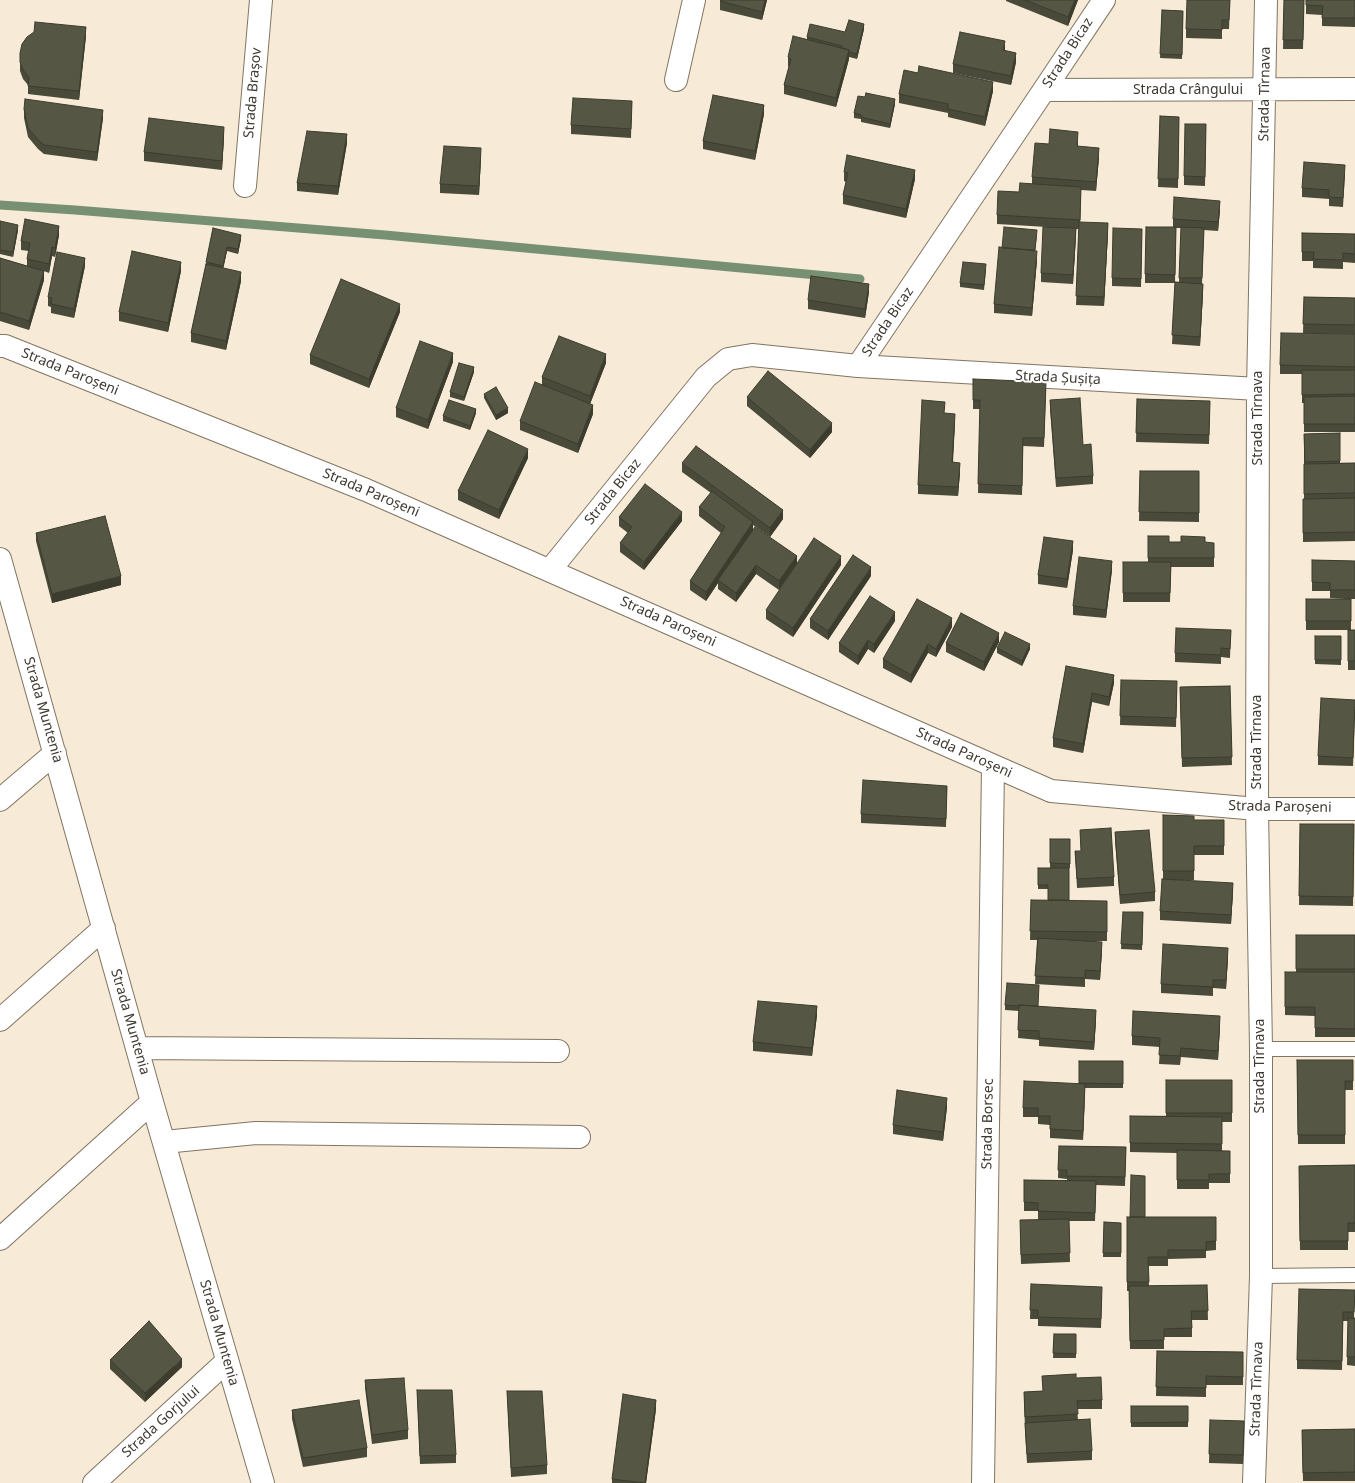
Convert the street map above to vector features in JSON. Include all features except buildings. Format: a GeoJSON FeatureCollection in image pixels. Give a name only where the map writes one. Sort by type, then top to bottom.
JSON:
{"type":"FeatureCollection","features":[{"type":"Feature","properties":{"kind":"street","name":"Strada Brașov"},"geometry":{"type":"LineString","coordinates":[[244,186],[261,0]]}},
{"type":"Feature","properties":{"kind":"street"},"geometry":{"type":"LineString","coordinates":[[676,80],[694,0]]}},
{"type":"Feature","properties":{"kind":"street","name":"Strada Bicaz"},"geometry":{"type":"LineString","coordinates":[[550,570],[706,378],[728,359],[752,355],[858,366],[1104,0]]}},
{"type":"Feature","properties":{"kind":"street","name":"Strada Tîrnava"},"geometry":{"type":"LineString","coordinates":[[1254,1483],[1261,1276],[1261,1049],[1257,809],[1258,390],[1266,0]]}},
{"type":"Feature","properties":{"kind":"street","name":"Strada Crângului"},"geometry":{"type":"LineString","coordinates":[[1044,90],[1355,89]]}},
{"type":"Feature","properties":{"kind":"street","name":"Strada Paroșeni"},"geometry":{"type":"LineString","coordinates":[[0,346],[5,346],[366,490],[1051,791],[1257,809],[1355,809]]}},
{"type":"Feature","properties":{"kind":"street","name":"Strada Șușița"},"geometry":{"type":"LineString","coordinates":[[858,366],[1258,390]]}},
{"type":"Feature","properties":{"kind":"street","name":"Strada Muntenia"},"geometry":{"type":"LineString","coordinates":[[2,573],[55,753],[152,1102],[263,1483]]}},
{"type":"Feature","properties":{"kind":"street"},"geometry":{"type":"LineString","coordinates":[[0,800],[55,753]]}},
{"type":"Feature","properties":{"kind":"street","name":"Strada Borsec"},"geometry":{"type":"LineString","coordinates":[[983,1483],[993,766]]}},
{"type":"Feature","properties":{"kind":"street"},"geometry":{"type":"LineString","coordinates":[[0,1020],[104,928]]}},
{"type":"Feature","properties":{"kind":"street"},"geometry":{"type":"LineString","coordinates":[[137,1048],[558,1051]]}},
{"type":"Feature","properties":{"kind":"street"},"geometry":{"type":"LineString","coordinates":[[0,1239],[152,1102]]}},
{"type":"Feature","properties":{"kind":"street"},"geometry":{"type":"LineString","coordinates":[[164,1142],[256,1133],[579,1137]]}},
{"type":"Feature","properties":{"kind":"street","name":"Strada Gorjului"},"geometry":{"type":"LineString","coordinates":[[94,1483],[227,1361]]}},
{"type":"Feature","properties":{"kind":"lane"},"geometry":{"type":"LineString","coordinates":[[1261,1049],[1355,1049]]}},
{"type":"Feature","properties":{"kind":"lane"},"geometry":{"type":"LineString","coordinates":[[1261,1276],[1355,1275]]}},
{"type":"Feature","properties":{"kind":"waterway"},"geometry":{"type":"LineString","coordinates":[[0,205],[385,235],[860,279]]}}]}
